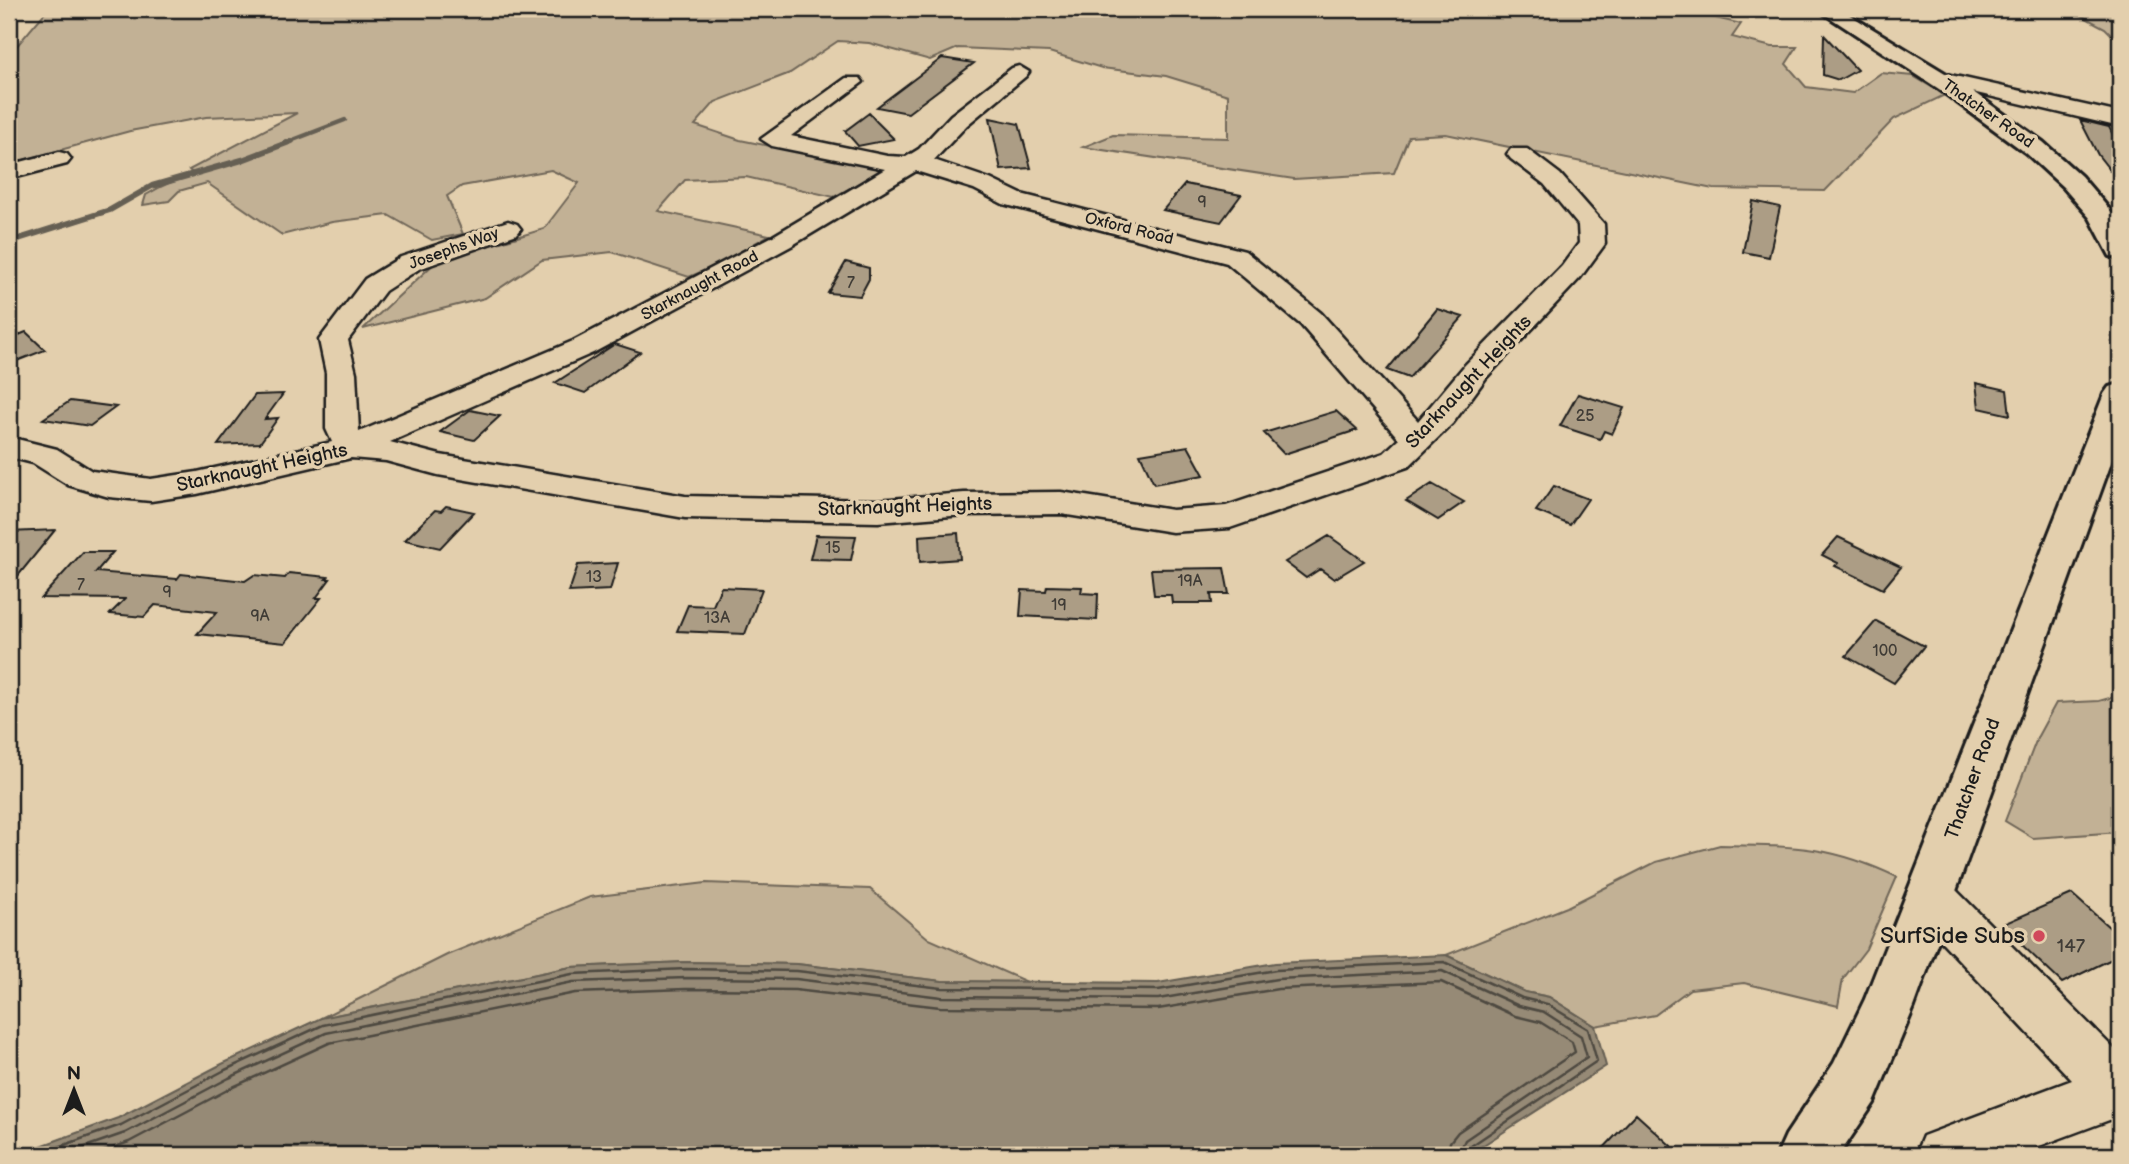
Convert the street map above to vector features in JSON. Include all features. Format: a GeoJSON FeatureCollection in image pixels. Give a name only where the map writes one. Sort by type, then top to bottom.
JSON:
{"type":"FeatureCollection","features":[{"type":"Feature","properties":{"kind":"main road","name":"Thatcher Road"},"geometry":{"type":"LineString","coordinates":[[1827,9],[1937,78],[2037,149],[2096,209],[2116,237],[2120,250]]}},
{"type":"Feature","properties":{"kind":"main road","name":"Thatcher Road"},"geometry":{"type":"LineString","coordinates":[[1806,1155],[1854,1083],[1888,1007],[2120,394]]}},
{"type":"Feature","properties":{"kind":"street","name":"Starknaught Road"},"geometry":{"type":"LineString","coordinates":[[351,448],[407,421],[491,388],[583,347],[747,261],[911,165],[934,147],[959,120],[1019,72]]}},
{"type":"Feature","properties":{"kind":"street"},"geometry":{"type":"LineString","coordinates":[[1937,78],[2120,120]]}},
{"type":"Feature","properties":{"kind":"street","name":"Oxford Road"},"geometry":{"type":"LineString","coordinates":[[853,82],[772,139],[887,163],[923,164],[982,184],[1012,199],[1236,257],[1262,274],[1335,342],[1417,440]]}},
{"type":"Feature","properties":{"kind":"street","name":"Starknaught Heights"},"geometry":{"type":"LineString","coordinates":[[9,447],[45,456],[80,478],[109,486],[150,490],[209,481],[351,448],[388,451],[438,465],[685,507],[878,511],[964,504],[1061,503],[1172,521],[1230,517],[1396,460],[1442,416],[1475,372],[1571,272],[1592,244],[1591,224],[1552,179],[1519,154]]}},
{"type":"Feature","properties":{"kind":"street"},"geometry":{"type":"LineString","coordinates":[[9,172],[59,159]]}},
{"type":"Feature","properties":{"kind":"street","name":"Josephs Way"},"geometry":{"type":"LineString","coordinates":[[351,448],[342,429],[341,373],[333,340],[375,285],[410,263],[455,245],[508,229]]}},
{"type":"Feature","properties":{"kind":"street"},"geometry":{"type":"LineString","coordinates":[[1930,896],[2119,1089],[1942,1155]]}},
{"type":"Feature","properties":{"kind":"shaded area"},"geometry":{"type":"Polygon","coordinates":[[[48,9],[1708,9],[1690,12],[1741,24],[1732,37],[1772,47],[1797,47],[1786,64],[1806,87],[1853,93],[1881,73],[1913,76],[1945,95],[1894,119],[1825,191],[1713,189],[1446,134],[1409,136],[1394,173],[1294,179],[1083,147],[1113,135],[1228,138],[1228,95],[1166,76],[1102,68],[1049,52],[958,48],[930,60],[869,43],[838,41],[790,73],[715,102],[695,125],[740,140],[885,169],[834,197],[746,177],[685,180],[658,211],[769,235],[715,266],[689,277],[612,252],[542,260],[485,298],[363,329],[437,261],[544,229],[579,183],[551,170],[462,186],[447,196],[463,234],[432,240],[388,215],[332,222],[282,235],[207,183],[179,191],[169,201],[143,205],[146,195],[152,191],[175,180],[195,175],[189,170],[297,113],[206,117],[130,131],[9,164],[9,55],[48,9]]]}},
{"type":"Feature","properties":{"kind":"shaded area"},"geometry":{"type":"Polygon","coordinates":[[[2069,9],[2120,9],[2120,43],[2105,28],[2069,9]]]}},
{"type":"Feature","properties":{"kind":"shaded area"},"geometry":{"type":"Polygon","coordinates":[[[2120,695],[2120,832],[2033,838],[2005,821],[2038,736],[2056,703],[2099,701],[2120,695]]]}},
{"type":"Feature","properties":{"kind":"shaded area"},"geometry":{"type":"Polygon","coordinates":[[[1720,845],[1811,849],[1852,859],[1897,877],[1866,949],[1843,979],[1838,1006],[1744,983],[1690,989],[1655,1015],[1595,1026],[1549,997],[1525,992],[1446,955],[1567,907],[1656,862],[1720,845]]]}},
{"type":"Feature","properties":{"kind":"shaded area"},"geometry":{"type":"Polygon","coordinates":[[[706,883],[870,889],[929,939],[1027,982],[942,981],[797,964],[685,962],[571,967],[321,1018],[447,955],[590,897],[706,883]]]}},
{"type":"Feature","properties":{"kind":"water"},"geometry":{"type":"Polygon","coordinates":[[[1446,955],[1525,992],[1549,997],[1595,1026],[1606,1066],[1468,1155],[16,1155],[118,1118],[222,1064],[321,1018],[571,967],[685,962],[797,964],[942,981],[1158,983],[1275,963],[1446,955]]]}},
{"type":"Feature","properties":{"kind":"building"},"geometry":{"type":"Polygon","coordinates":[[[1824,35],[1857,70],[1839,80],[1823,75],[1824,35]]]}},
{"type":"Feature","properties":{"kind":"building"},"geometry":{"type":"Polygon","coordinates":[[[942,58],[974,63],[908,113],[877,107],[942,58]]]}},
{"type":"Feature","properties":{"kind":"building"},"geometry":{"type":"Polygon","coordinates":[[[869,113],[894,139],[858,146],[845,131],[869,113]]]}},
{"type":"Feature","properties":{"kind":"building"},"geometry":{"type":"Polygon","coordinates":[[[990,118],[1019,124],[1031,168],[1001,170],[990,118]]]}},
{"type":"Feature","properties":{"kind":"building"},"geometry":{"type":"Polygon","coordinates":[[[2080,120],[2109,127],[2120,148],[2120,183],[2098,155],[2080,120]]]}},
{"type":"Feature","properties":{"kind":"building"},"geometry":{"type":"Polygon","coordinates":[[[1185,184],[1241,195],[1221,222],[1163,210],[1185,184]]]}},
{"type":"Feature","properties":{"kind":"building"},"geometry":{"type":"Polygon","coordinates":[[[1753,201],[1780,207],[1769,257],[1743,252],[1753,201]]]}},
{"type":"Feature","properties":{"kind":"building"},"geometry":{"type":"Polygon","coordinates":[[[846,262],[869,268],[869,279],[860,296],[828,293],[846,262]]]}},
{"type":"Feature","properties":{"kind":"building"},"geometry":{"type":"Polygon","coordinates":[[[1437,309],[1463,317],[1409,378],[1387,370],[1437,309]]]}},
{"type":"Feature","properties":{"kind":"building"},"geometry":{"type":"Polygon","coordinates":[[[26,332],[45,350],[9,364],[9,339],[26,332]]]}},
{"type":"Feature","properties":{"kind":"building"},"geometry":{"type":"Polygon","coordinates":[[[615,344],[640,352],[585,393],[555,383],[615,344]]]}},
{"type":"Feature","properties":{"kind":"building"},"geometry":{"type":"Polygon","coordinates":[[[1976,383],[2007,390],[2010,415],[1979,408],[1976,383]]]}},
{"type":"Feature","properties":{"kind":"building"},"geometry":{"type":"Polygon","coordinates":[[[283,394],[265,419],[278,418],[260,443],[218,445],[255,395],[283,394]]]}},
{"type":"Feature","properties":{"kind":"building"},"geometry":{"type":"Polygon","coordinates":[[[1578,394],[1624,408],[1612,434],[1604,431],[1600,439],[1560,426],[1578,394]]]}},
{"type":"Feature","properties":{"kind":"building"},"geometry":{"type":"Polygon","coordinates":[[[70,401],[116,407],[90,426],[43,419],[70,401]]]}},
{"type":"Feature","properties":{"kind":"building"},"geometry":{"type":"Polygon","coordinates":[[[470,410],[500,416],[474,440],[440,432],[470,410]]]}},
{"type":"Feature","properties":{"kind":"building"},"geometry":{"type":"Polygon","coordinates":[[[1336,411],[1357,430],[1284,454],[1264,433],[1336,411]]]}},
{"type":"Feature","properties":{"kind":"building"},"geometry":{"type":"Polygon","coordinates":[[[1188,446],[1204,475],[1154,484],[1140,454],[1188,446]]]}},
{"type":"Feature","properties":{"kind":"building"},"geometry":{"type":"Polygon","coordinates":[[[1432,484],[1464,502],[1438,520],[1406,501],[1432,484]]]}},
{"type":"Feature","properties":{"kind":"building"},"geometry":{"type":"Polygon","coordinates":[[[1554,486],[1588,499],[1570,525],[1536,511],[1554,486]]]}},
{"type":"Feature","properties":{"kind":"building"},"geometry":{"type":"Polygon","coordinates":[[[446,506],[474,512],[440,548],[405,540],[435,510],[441,511],[446,506]]]}},
{"type":"Feature","properties":{"kind":"building"},"geometry":{"type":"Polygon","coordinates":[[[55,530],[9,587],[9,532],[55,530]]]}},
{"type":"Feature","properties":{"kind":"building"},"geometry":{"type":"Polygon","coordinates":[[[958,533],[960,559],[920,562],[919,536],[958,533]]]}},
{"type":"Feature","properties":{"kind":"building"},"geometry":{"type":"Polygon","coordinates":[[[816,535],[856,536],[851,560],[810,559],[816,535]]]}},
{"type":"Feature","properties":{"kind":"building"},"geometry":{"type":"Polygon","coordinates":[[[1329,536],[1364,561],[1334,579],[1320,569],[1306,578],[1285,562],[1329,536]]]}},
{"type":"Feature","properties":{"kind":"building"},"geometry":{"type":"Polygon","coordinates":[[[1838,537],[1901,567],[1883,589],[1835,566],[1838,563],[1822,555],[1838,537]]]}},
{"type":"Feature","properties":{"kind":"building"},"geometry":{"type":"Polygon","coordinates":[[[83,552],[113,552],[96,572],[177,579],[181,574],[245,581],[254,575],[285,578],[289,573],[330,579],[316,598],[321,598],[285,643],[197,634],[217,612],[155,605],[144,617],[110,614],[125,599],[41,598],[83,552]]]}},
{"type":"Feature","properties":{"kind":"building"},"geometry":{"type":"Polygon","coordinates":[[[618,563],[610,590],[569,592],[578,565],[618,563]]]}},
{"type":"Feature","properties":{"kind":"building"},"geometry":{"type":"Polygon","coordinates":[[[1224,568],[1229,594],[1211,594],[1212,603],[1172,603],[1171,595],[1154,595],[1151,569],[1224,568]]]}},
{"type":"Feature","properties":{"kind":"building"},"geometry":{"type":"Polygon","coordinates":[[[1047,586],[1082,587],[1081,593],[1098,594],[1097,620],[1020,616],[1022,590],[1046,591],[1047,586]]]}},
{"type":"Feature","properties":{"kind":"building"},"geometry":{"type":"Polygon","coordinates":[[[721,587],[762,589],[745,634],[677,631],[688,605],[713,606],[721,587]]]}},
{"type":"Feature","properties":{"kind":"building"},"geometry":{"type":"Polygon","coordinates":[[[1876,621],[1924,646],[1894,683],[1846,656],[1876,621]]]}},
{"type":"Feature","properties":{"kind":"building"},"geometry":{"type":"Polygon","coordinates":[[[2072,894],[2120,937],[2120,955],[2062,983],[2001,925],[2072,894]]]}},
{"type":"Feature","properties":{"kind":"building"},"geometry":{"type":"Polygon","coordinates":[[[1636,1114],[1681,1155],[1597,1155],[1636,1114]]]}},
{"type":"Feature","properties":{"kind":"waterway"},"geometry":{"type":"LineString","coordinates":[[288,142],[345,120]]}},
{"type":"Feature","properties":{"kind":"waterway"},"geometry":{"type":"LineString","coordinates":[[9,242],[110,210],[152,186],[242,160],[292,141]]}},
{"type":"Feature","properties":{"kind":"place","name":"SurfSide Subs"},"geometry":{"type":"Point","coordinates":[2039,936]}}]}
